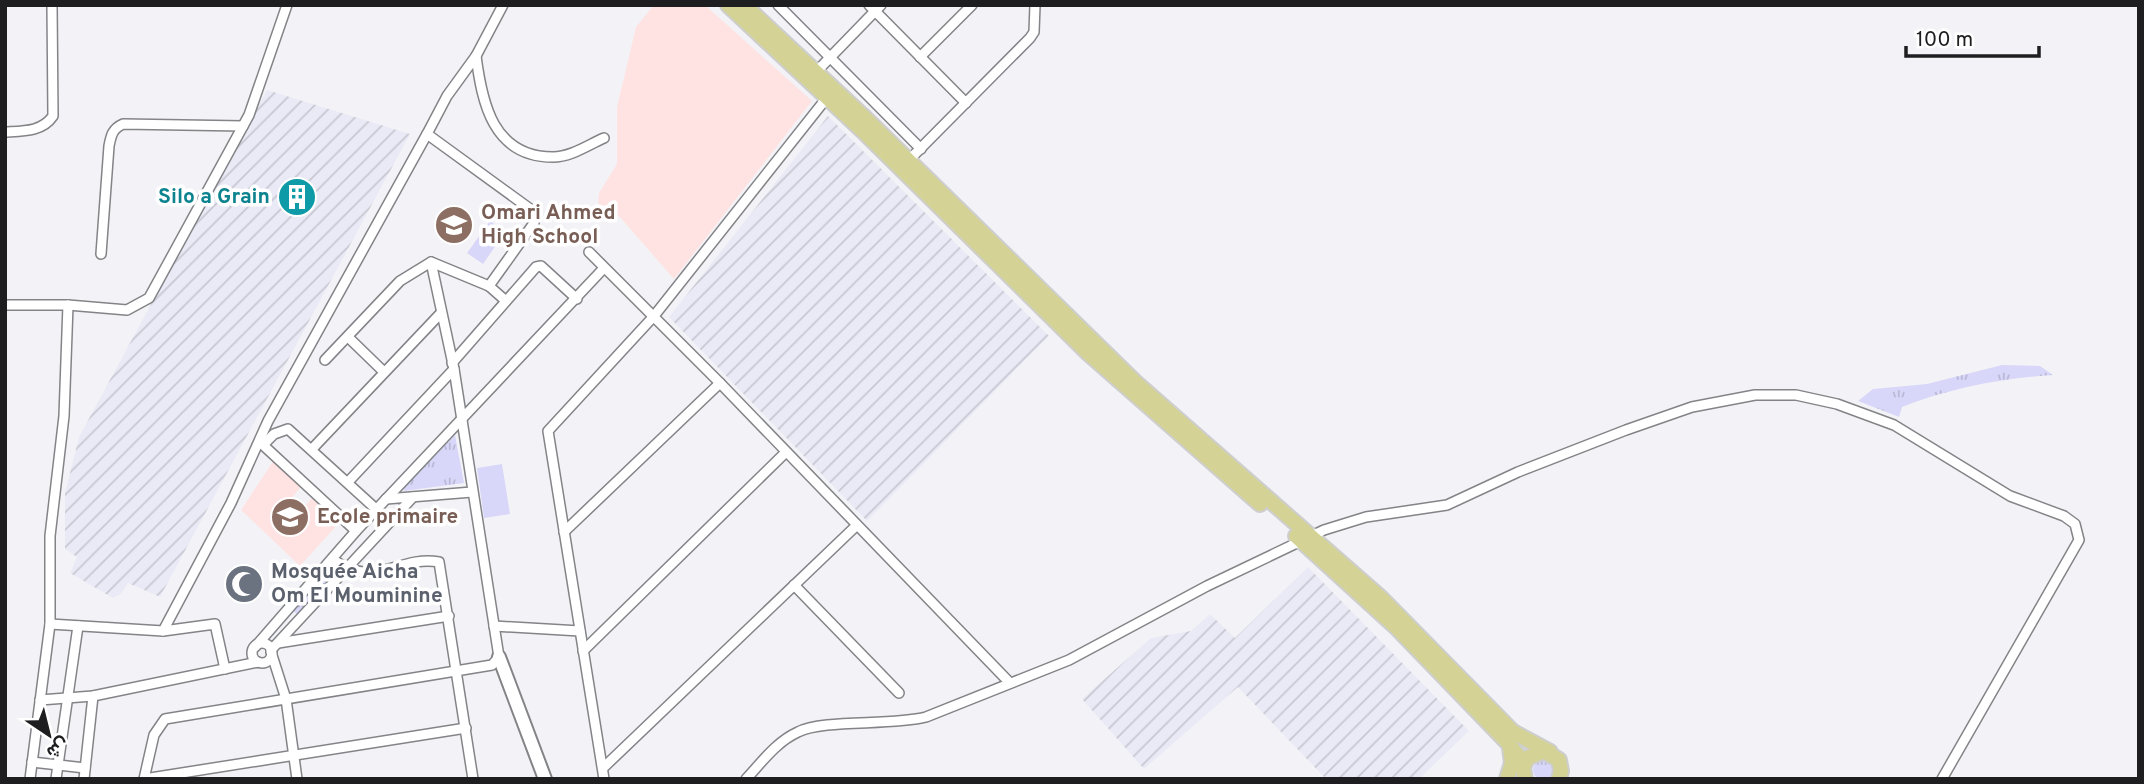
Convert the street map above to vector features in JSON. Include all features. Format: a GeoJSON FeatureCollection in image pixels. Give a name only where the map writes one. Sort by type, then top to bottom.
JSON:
{"type":"FeatureCollection","features":[{"type":"Feature","properties":{"kind":"main road"},"geometry":{"type":"LineString","coordinates":[[728,5],[908,161],[1091,341],[1307,539],[1508,743],[1524,770]]}},
{"type":"Feature","properties":{"kind":"main road"},"geometry":{"type":"LineString","coordinates":[[744,5],[816,72],[831,93],[1088,353],[1397,614],[1513,732],[1550,752],[1562,774]]}},
{"type":"Feature","properties":{"kind":"main road"},"geometry":{"type":"LineString","coordinates":[[499,657],[545,779]]}},
{"type":"Feature","properties":{"kind":"main road"},"geometry":{"type":"LineString","coordinates":[[1508,743],[1512,763],[1509,779]]}},
{"type":"Feature","properties":{"kind":"main road"},"geometry":{"type":"LineString","coordinates":[[1509,779],[1524,770],[1532,754],[1550,752]]}},
{"type":"Feature","properties":{"kind":"street"},"geometry":{"type":"LineString","coordinates":[[5,132],[30,131],[53,116],[52,5]]}},
{"type":"Feature","properties":{"kind":"street"},"geometry":{"type":"LineString","coordinates":[[5,305],[68,305],[127,310],[149,298],[243,126],[287,5]]}},
{"type":"Feature","properties":{"kind":"street"},"geometry":{"type":"LineString","coordinates":[[163,631],[447,96],[477,56],[503,5]]}},
{"type":"Feature","properties":{"kind":"street"},"geometry":{"type":"LineString","coordinates":[[778,5],[921,149]]}},
{"type":"Feature","properties":{"kind":"street"},"geometry":{"type":"LineString","coordinates":[[920,57],[972,5]]}},
{"type":"Feature","properties":{"kind":"street"},"geometry":{"type":"LineString","coordinates":[[908,161],[1030,38],[1034,32],[1035,5]]}},
{"type":"Feature","properties":{"kind":"street"},"geometry":{"type":"LineString","coordinates":[[816,72],[875,7],[966,103]]}},
{"type":"Feature","properties":{"kind":"street"},"geometry":{"type":"LineString","coordinates":[[477,56],[485,106],[494,125],[515,146],[554,157],[572,153],[604,138]]}},
{"type":"Feature","properties":{"kind":"street"},"geometry":{"type":"LineString","coordinates":[[604,774],[548,431],[653,316],[831,93]]}},
{"type":"Feature","properties":{"kind":"street"},"geometry":{"type":"LineString","coordinates":[[101,254],[109,146],[112,132],[117,126],[243,126]]}},
{"type":"Feature","properties":{"kind":"street"},"geometry":{"type":"LineString","coordinates":[[427,134],[533,211],[534,223],[489,286]]}},
{"type":"Feature","properties":{"kind":"street"},"geometry":{"type":"LineString","coordinates":[[589,252],[720,383],[1010,683]]}},
{"type":"Feature","properties":{"kind":"street"},"geometry":{"type":"LineString","coordinates":[[431,262],[489,286],[506,301]]}},
{"type":"Feature","properties":{"kind":"street"},"geometry":{"type":"LineString","coordinates":[[431,262],[453,366],[499,657],[492,665],[165,719],[154,735],[144,779],[466,728]]}},
{"type":"Feature","properties":{"kind":"street"},"geometry":{"type":"LineString","coordinates":[[325,360],[349,338],[400,281],[431,262]]}},
{"type":"Feature","properties":{"kind":"street"},"geometry":{"type":"LineString","coordinates":[[348,482],[539,266],[576,299]]}},
{"type":"Feature","properties":{"kind":"street"},"geometry":{"type":"LineString","coordinates":[[258,662],[252,655],[254,647],[460,418],[604,268]]}},
{"type":"Feature","properties":{"kind":"street"},"geometry":{"type":"LineString","coordinates":[[30,779],[50,624],[51,536],[64,416],[68,305]]}},
{"type":"Feature","properties":{"kind":"street"},"geometry":{"type":"LineString","coordinates":[[312,449],[440,314]]}},
{"type":"Feature","properties":{"kind":"street"},"geometry":{"type":"LineString","coordinates":[[349,338],[384,372]]}},
{"type":"Feature","properties":{"kind":"street"},"geometry":{"type":"LineString","coordinates":[[564,532],[720,383]]}},
{"type":"Feature","properties":{"kind":"street"},"geometry":{"type":"LineString","coordinates":[[746,779],[775,747],[799,731],[904,723],[1010,683],[1069,660],[1207,586],[1307,539],[1366,517],[1447,505],[1465,499],[1518,472],[1692,407],[1755,395],[1796,395],[1875,417],[2010,496],[2064,516],[2075,524],[2079,533],[2080,540],[1942,779]]}},
{"type":"Feature","properties":{"kind":"street"},"geometry":{"type":"LineString","coordinates":[[261,443],[288,429],[376,509]]}},
{"type":"Feature","properties":{"kind":"street"},"geometry":{"type":"LineString","coordinates":[[261,443],[356,531]]}},
{"type":"Feature","properties":{"kind":"street"},"geometry":{"type":"LineString","coordinates":[[583,651],[785,453]]}},
{"type":"Feature","properties":{"kind":"street"},"geometry":{"type":"LineString","coordinates":[[386,499],[472,492]]}},
{"type":"Feature","properties":{"kind":"street"},"geometry":{"type":"LineString","coordinates":[[40,700],[93,695],[267,662],[274,648],[413,497]]}},
{"type":"Feature","properties":{"kind":"street"},"geometry":{"type":"LineString","coordinates":[[604,774],[856,526]]}},
{"type":"Feature","properties":{"kind":"street"},"geometry":{"type":"LineString","coordinates":[[332,559],[347,569],[363,573],[439,562],[473,779]]}},
{"type":"Feature","properties":{"kind":"street"},"geometry":{"type":"LineString","coordinates":[[794,585],[899,693]]}},
{"type":"Feature","properties":{"kind":"street"},"geometry":{"type":"LineString","coordinates":[[254,647],[264,644],[274,648],[449,616]]}},
{"type":"Feature","properties":{"kind":"street"},"geometry":{"type":"LineString","coordinates":[[50,624],[163,631],[215,624],[225,669]]}},
{"type":"Feature","properties":{"kind":"street"},"geometry":{"type":"LineString","coordinates":[[56,779],[78,626]]}},
{"type":"Feature","properties":{"kind":"street"},"geometry":{"type":"LineString","coordinates":[[494,626],[580,631]]}},
{"type":"Feature","properties":{"kind":"street"},"geometry":{"type":"LineString","coordinates":[[274,648],[286,699],[297,779]]}},
{"type":"Feature","properties":{"kind":"street"},"geometry":{"type":"LineString","coordinates":[[83,779],[93,695]]}},
{"type":"Feature","properties":{"kind":"street"},"geometry":{"type":"LineString","coordinates":[[32,762],[85,768]]}},
{"type":"Feature","properties":{"kind":"shaded area"},"geometry":{"type":"Polygon","coordinates":[[[654,5],[705,5],[812,101],[674,279],[611,207],[598,204],[599,193],[617,164],[617,107],[636,27],[654,5]]]}},
{"type":"Feature","properties":{"kind":"shaded area"},"geometry":{"type":"Polygon","coordinates":[[[267,90],[410,134],[160,597],[128,583],[121,594],[113,598],[70,573],[77,557],[65,549],[65,493],[79,437],[267,90]]]}},
{"type":"Feature","properties":{"kind":"shaded area"},"geometry":{"type":"Polygon","coordinates":[[[828,116],[1049,336],[867,521],[669,317],[828,116]]]}},
{"type":"Feature","properties":{"kind":"shaded area","name":"Ecole primaire"},"geometry":{"type":"Polygon","coordinates":[[[274,460],[301,487],[291,499],[302,509],[312,498],[339,523],[300,566],[241,510],[274,460]]]}},
{"type":"Feature","properties":{"kind":"shaded area"},"geometry":{"type":"Polygon","coordinates":[[[1308,567],[1469,731],[1419,779],[1326,779],[1238,687],[1144,769],[1082,699],[1151,638],[1191,631],[1210,614],[1235,638],[1308,567]]]}},
{"type":"Feature","properties":{"kind":"green space"},"geometry":{"type":"Polygon","coordinates":[[[490,221],[505,232],[483,264],[467,253],[490,221]]]}},
{"type":"Feature","properties":{"kind":"green space"},"geometry":{"type":"Polygon","coordinates":[[[2002,365],[2040,366],[2053,375],[1996,381],[1939,394],[1902,407],[1899,417],[1858,401],[1873,389],[1927,384],[2002,365]]]}},
{"type":"Feature","properties":{"kind":"green space"},"geometry":{"type":"Polygon","coordinates":[[[455,435],[464,483],[404,491],[404,488],[455,435]]]}},
{"type":"Feature","properties":{"kind":"green space"},"geometry":{"type":"Polygon","coordinates":[[[502,464],[510,514],[484,518],[477,468],[502,464]]]}},
{"type":"Feature","properties":{"kind":"green space"},"geometry":{"type":"Polygon","coordinates":[[[334,564],[338,569],[298,615],[292,610],[334,564]]]}},
{"type":"Feature","properties":{"kind":"green space"},"geometry":{"type":"Polygon","coordinates":[[[1539,760],[1547,760],[1553,770],[1547,780],[1539,780],[1533,774],[1533,766],[1539,760]]]}},
{"type":"Feature","properties":{"kind":"place","name":"Silo a Grain"},"geometry":{"type":"Point","coordinates":[297,197]}},
{"type":"Feature","properties":{"kind":"place","name":"Omari Ahmed High School"},"geometry":{"type":"Point","coordinates":[454,225]}},
{"type":"Feature","properties":{"kind":"place","name":"Ecole primaire"},"geometry":{"type":"Point","coordinates":[290,517]}},
{"type":"Feature","properties":{"kind":"place","name":"Mosquée Aicha Om El Mouminine"},"geometry":{"type":"Point","coordinates":[244,584]}}]}
